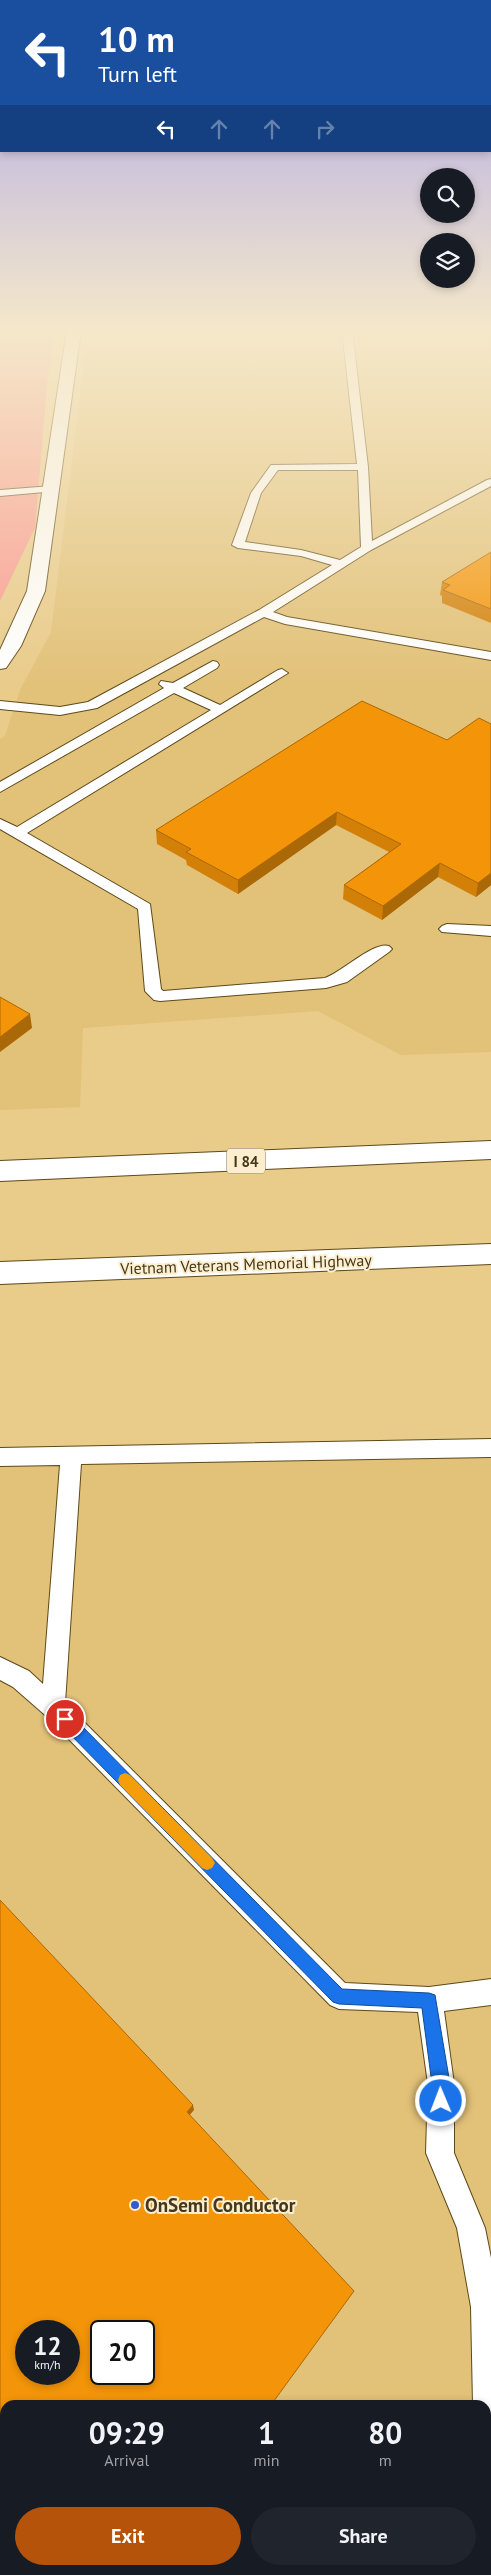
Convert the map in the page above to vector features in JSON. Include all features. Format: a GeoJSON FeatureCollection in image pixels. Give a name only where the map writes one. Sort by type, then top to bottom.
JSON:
{"type":"FeatureCollection","features":[{"type":"Feature","properties":{"kind":"main road"},"geometry":{"type":"LineString","coordinates":[[0,664],[12,646],[36,591],[57,450]]}},
{"type":"Feature","properties":{"kind":"main road","name":"I 84"},"geometry":{"type":"LineString","coordinates":[[0,1171],[491,1150]]}},
{"type":"Feature","properties":{"kind":"main road","name":"Vietnam Veterans Memorial Highway"},"geometry":{"type":"LineString","coordinates":[[0,1273],[491,1254]]}},
{"type":"Feature","properties":{"kind":"lane"},"geometry":{"type":"LineString","coordinates":[[361,450],[367,548]]}},
{"type":"Feature","properties":{"kind":"lane"},"geometry":{"type":"LineString","coordinates":[[343,564],[301,553],[238,545],[256,493],[275,467],[363,467]]}},
{"type":"Feature","properties":{"kind":"lane"},"geometry":{"type":"LineString","coordinates":[[0,705],[60,711],[77,710],[105,700],[263,613],[367,548],[491,482]]}},
{"type":"Feature","properties":{"kind":"lane"},"geometry":{"type":"LineString","coordinates":[[0,493],[52,489]]}},
{"type":"Feature","properties":{"kind":"lane"},"geometry":{"type":"LineString","coordinates":[[263,613],[285,620],[491,656]]}},
{"type":"Feature","properties":{"kind":"lane"},"geometry":{"type":"LineString","coordinates":[[0,788],[213,666]]}},
{"type":"Feature","properties":{"kind":"lane"},"geometry":{"type":"LineString","coordinates":[[16,833],[282,673]]}},
{"type":"Feature","properties":{"kind":"lane"},"geometry":{"type":"LineString","coordinates":[[148,676],[221,710]]}},
{"type":"Feature","properties":{"kind":"lane"},"geometry":{"type":"LineString","coordinates":[[0,824],[145,907],[152,991],[160,996],[326,983],[349,973],[384,949]]}},
{"type":"Feature","properties":{"kind":"lane"},"geometry":{"type":"LineString","coordinates":[[447,929],[491,932]]}},
{"type":"Feature","properties":{"kind":"lane"},"geometry":{"type":"LineString","coordinates":[[0,1457],[491,1448]]}},
{"type":"Feature","properties":{"kind":"lane"},"geometry":{"type":"LineString","coordinates":[[52,1707],[70,1456]]}},
{"type":"Feature","properties":{"kind":"lane"},"geometry":{"type":"LineString","coordinates":[[0,1668],[21,1679],[52,1707],[339,1996],[429,2000],[491,1992]]}},
{"type":"Feature","properties":{"kind":"lane"},"geometry":{"type":"LineString","coordinates":[[429,2000],[442,2084],[440,2153],[471,2228],[486,2307],[488,2400]]}},
{"type":"Feature","properties":{"kind":"shaded area"},"geometry":{"type":"Polygon","coordinates":[[[0,450],[42,450],[35,528],[0,601],[0,450]]]}},
{"type":"Feature","properties":{"kind":"shaded area"},"geometry":{"type":"Polygon","coordinates":[[[73,450],[491,450],[491,1052],[401,1055],[318,1011],[83,1028],[80,1107],[0,1110],[0,739],[5,736],[20,690],[51,632],[73,450]]]}},
{"type":"Feature","properties":{"kind":"shaded area"},"geometry":{"type":"Polygon","coordinates":[[[489,1440],[491,1456],[491,2400],[0,2400],[0,1447],[489,1440]]]}},
{"type":"Feature","properties":{"kind":"building"},"geometry":{"type":"Polygon","coordinates":[[[491,552],[491,609],[443,590],[450,585],[442,582],[491,552]]]}},
{"type":"Feature","properties":{"kind":"building"},"geometry":{"type":"Polygon","coordinates":[[[362,701],[447,740],[479,718],[491,724],[491,873],[478,883],[440,863],[383,906],[344,885],[401,844],[337,812],[238,880],[186,852],[191,849],[156,830],[362,701]]]}},
{"type":"Feature","properties":{"kind":"building"},"geometry":{"type":"Polygon","coordinates":[[[0,997],[30,1014],[0,1037],[0,997]]]}},
{"type":"Feature","properties":{"kind":"building","name":"OnSemi Conductor"},"geometry":{"type":"Polygon","coordinates":[[[0,1900],[193,2105],[187,2112],[354,2291],[275,2400],[0,2400],[0,1900]]]}},
{"type":"Feature","properties":{"kind":"slow traffic"},"geometry":{"type":"LineString","coordinates":[[125,1780],[207,1863]]}},
{"type":"Feature","properties":{"kind":"place","name":"OnSemi Conductor"},"geometry":{"type":"Point","coordinates":[135,2205]}},
{"type":"Feature","properties":{"kind":"route"},"geometry":{"type":"LineString","coordinates":[[65,1719],[339,1996],[429,2000],[442,2084],[441,2101]]}}]}
